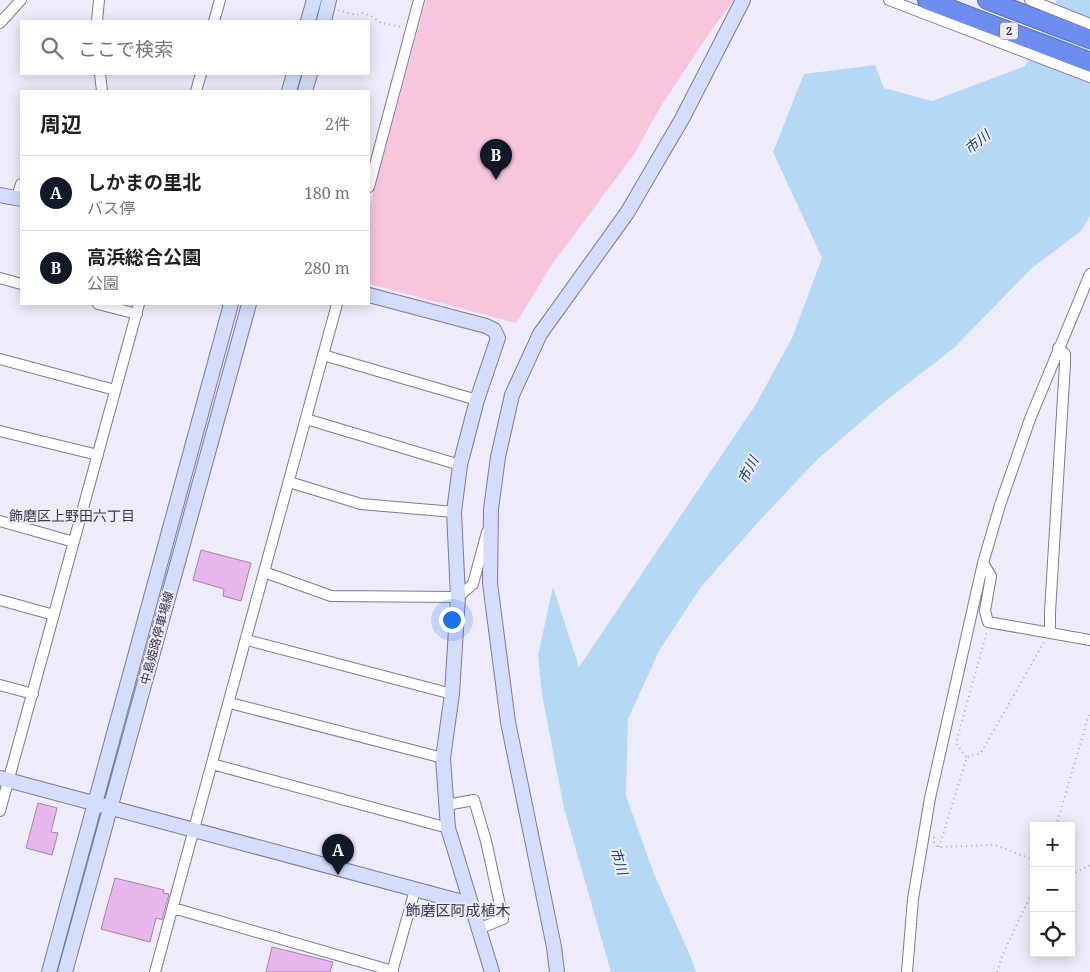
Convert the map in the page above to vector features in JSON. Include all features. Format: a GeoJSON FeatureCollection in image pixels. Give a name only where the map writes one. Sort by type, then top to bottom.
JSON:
{"type":"FeatureCollection","features":[{"type":"Feature","properties":{"kind":"highway","name":"2"},"geometry":{"type":"LineString","coordinates":[[928,0],[1090,62]]}},
{"type":"Feature","properties":{"kind":"highway","name":"2"},"geometry":{"type":"LineString","coordinates":[[987,0],[1090,40]]}},
{"type":"Feature","properties":{"kind":"street"},"geometry":{"type":"LineString","coordinates":[[1,20],[22,0]]}},
{"type":"Feature","properties":{"kind":"street"},"geometry":{"type":"LineString","coordinates":[[97,20],[99,0]]}},
{"type":"Feature","properties":{"kind":"street"},"geometry":{"type":"LineString","coordinates":[[214,20],[220,0]]}},
{"type":"Feature","properties":{"kind":"street"},"geometry":{"type":"LineString","coordinates":[[308,20],[314,0]]}},
{"type":"Feature","properties":{"kind":"street"},"geometry":{"type":"LineString","coordinates":[[370,183],[419,0]]}},
{"type":"Feature","properties":{"kind":"street"},"geometry":{"type":"LineString","coordinates":[[264,572],[331,596],[458,597],[473,584],[491,509],[498,457],[512,395],[540,334],[627,213],[682,119],[743,0]]}},
{"type":"Feature","properties":{"kind":"street"},"geometry":{"type":"LineString","coordinates":[[889,0],[1090,77]]}},
{"type":"Feature","properties":{"kind":"street"},"geometry":{"type":"LineString","coordinates":[[1030,0],[1090,24]]}},
{"type":"Feature","properties":{"kind":"street"},"geometry":{"type":"LineString","coordinates":[[324,20],[328,3]]}},
{"type":"Feature","properties":{"kind":"street"},"geometry":{"type":"LineString","coordinates":[[100,75],[102,90]]}},
{"type":"Feature","properties":{"kind":"street"},"geometry":{"type":"LineString","coordinates":[[196,90],[200,75]]}},
{"type":"Feature","properties":{"kind":"street"},"geometry":{"type":"LineString","coordinates":[[289,90],[294,75]]}},
{"type":"Feature","properties":{"kind":"street"},"geometry":{"type":"LineString","coordinates":[[305,90],[310,75]]}},
{"type":"Feature","properties":{"kind":"street"},"geometry":{"type":"LineString","coordinates":[[0,195],[19,198]]}},
{"type":"Feature","properties":{"kind":"street"},"geometry":{"type":"LineString","coordinates":[[907,970],[913,899],[930,798],[983,562],[1000,505],[1030,419],[1090,274]]}},
{"type":"Feature","properties":{"kind":"street"},"geometry":{"type":"LineString","coordinates":[[0,278],[20,284]]}},
{"type":"Feature","properties":{"kind":"street"},"geometry":{"type":"LineString","coordinates":[[370,295],[486,326],[494,330],[498,338],[477,400],[460,465],[454,512],[458,597],[452,694],[443,758],[448,828],[492,972]]}},
{"type":"Feature","properties":{"kind":"street"},"geometry":{"type":"LineString","coordinates":[[0,811],[4,779],[33,694],[138,309],[106,305]]}},
{"type":"Feature","properties":{"kind":"street","name":"中島姫路停車場線"},"geometry":{"type":"LineString","coordinates":[[49,972],[231,305]]}},
{"type":"Feature","properties":{"kind":"street","name":"中島姫路停車場線"},"geometry":{"type":"LineString","coordinates":[[65,972],[249,305]]}},
{"type":"Feature","properties":{"kind":"street"},"geometry":{"type":"LineString","coordinates":[[155,972],[337,305]]}},
{"type":"Feature","properties":{"kind":"street"},"geometry":{"type":"LineString","coordinates":[[1050,632],[1065,364],[1065,354],[1058,348]]}},
{"type":"Feature","properties":{"kind":"street"},"geometry":{"type":"LineString","coordinates":[[323,355],[477,400]]}},
{"type":"Feature","properties":{"kind":"street"},"geometry":{"type":"LineString","coordinates":[[0,359],[115,390]]}},
{"type":"Feature","properties":{"kind":"street"},"geometry":{"type":"LineString","coordinates":[[306,419],[460,465]]}},
{"type":"Feature","properties":{"kind":"street"},"geometry":{"type":"LineString","coordinates":[[0,431],[98,455]]}},
{"type":"Feature","properties":{"kind":"street"},"geometry":{"type":"LineString","coordinates":[[289,482],[360,504],[454,512]]}},
{"type":"Feature","properties":{"kind":"street"},"geometry":{"type":"LineString","coordinates":[[491,509],[490,583],[508,722],[558,972]]}},
{"type":"Feature","properties":{"kind":"street"},"geometry":{"type":"LineString","coordinates":[[0,522],[74,542]]}},
{"type":"Feature","properties":{"kind":"street"},"geometry":{"type":"LineString","coordinates":[[983,562],[991,576],[985,611],[988,622],[1090,640]]}},
{"type":"Feature","properties":{"kind":"street"},"geometry":{"type":"LineString","coordinates":[[0,600],[54,615]]}},
{"type":"Feature","properties":{"kind":"street"},"geometry":{"type":"LineString","coordinates":[[246,640],[452,694]]}},
{"type":"Feature","properties":{"kind":"street"},"geometry":{"type":"LineString","coordinates":[[0,686],[33,694]]}},
{"type":"Feature","properties":{"kind":"street"},"geometry":{"type":"LineString","coordinates":[[230,702],[443,758]]}},
{"type":"Feature","properties":{"kind":"street"},"geometry":{"type":"LineString","coordinates":[[212,764],[448,828]]}},
{"type":"Feature","properties":{"kind":"street"},"geometry":{"type":"LineString","coordinates":[[4,779],[470,904]]}},
{"type":"Feature","properties":{"kind":"street"},"geometry":{"type":"LineString","coordinates":[[446,805],[474,800],[486,841],[503,920],[478,929]]}},
{"type":"Feature","properties":{"kind":"street"},"geometry":{"type":"LineString","coordinates":[[173,908],[393,971],[415,890]]}},
{"type":"Feature","properties":{"kind":"path"},"geometry":{"type":"LineString","coordinates":[[328,3],[356,14],[370,16],[381,23],[401,26],[411,30]]}},
{"type":"Feature","properties":{"kind":"path"},"geometry":{"type":"LineString","coordinates":[[967,757],[956,743],[977,662],[985,641],[988,622]]}},
{"type":"Feature","properties":{"kind":"path"},"geometry":{"type":"LineString","coordinates":[[967,757],[981,753],[1050,632]]}},
{"type":"Feature","properties":{"kind":"path"},"geometry":{"type":"LineString","coordinates":[[1057,822],[1090,711]]}},
{"type":"Feature","properties":{"kind":"path"},"geometry":{"type":"LineString","coordinates":[[939,847],[967,757]]}},
{"type":"Feature","properties":{"kind":"path"},"geometry":{"type":"LineString","coordinates":[[934,834],[934,844],[939,847],[995,845],[1030,858]]}},
{"type":"Feature","properties":{"kind":"path"},"geometry":{"type":"LineString","coordinates":[[1075,873],[1090,865]]}},
{"type":"Feature","properties":{"kind":"path"},"geometry":{"type":"LineString","coordinates":[[997,972],[1002,956],[1030,896]]}},
{"type":"Feature","properties":{"kind":"shaded area"},"geometry":{"type":"Polygon","coordinates":[[[426,0],[734,0],[712,29],[661,106],[635,153],[553,263],[516,323],[370,284],[370,204],[426,0]]]}},
{"type":"Feature","properties":{"kind":"water","name":"市川"},"geometry":{"type":"Polygon","coordinates":[[[1057,0],[1090,0],[1090,216],[1081,231],[1032,268],[954,348],[884,402],[818,459],[759,521],[701,587],[660,649],[628,719],[626,796],[654,874],[696,972],[611,972],[564,808],[542,695],[538,655],[553,587],[579,667],[756,404],[793,336],[822,258],[773,152],[804,74],[875,65],[884,88],[932,101],[1025,66],[1057,0]]]}},
{"type":"Feature","properties":{"kind":"building"},"geometry":{"type":"Polygon","coordinates":[[[201,550],[251,563],[241,601],[223,596],[224,589],[193,580],[201,550]]]}},
{"type":"Feature","properties":{"kind":"building"},"geometry":{"type":"Polygon","coordinates":[[[38,803],[57,808],[51,832],[58,833],[52,855],[26,848],[38,803]]]}},
{"type":"Feature","properties":{"kind":"building"},"geometry":{"type":"Polygon","coordinates":[[[115,878],[164,890],[163,893],[169,894],[162,920],[156,918],[150,942],[101,929],[115,878]]]}},
{"type":"Feature","properties":{"kind":"building"},"geometry":{"type":"Polygon","coordinates":[[[272,947],[333,962],[330,972],[266,972],[272,947]]]}},
{"type":"Feature","properties":{"kind":"place","name":"高浜総合公園"},"geometry":{"type":"Point","coordinates":[496,180]}},
{"type":"Feature","properties":{"kind":"place","name":"しかまの里北"},"geometry":{"type":"Point","coordinates":[338,875]}},
{"type":"Feature","properties":{"kind":"district","name":"飾磨区上野田六丁目"},"geometry":{"type":"Point","coordinates":[72,516]}},
{"type":"Feature","properties":{"kind":"district","name":"飾磨区阿成植木"},"geometry":{"type":"Point","coordinates":[458,911]}}]}
